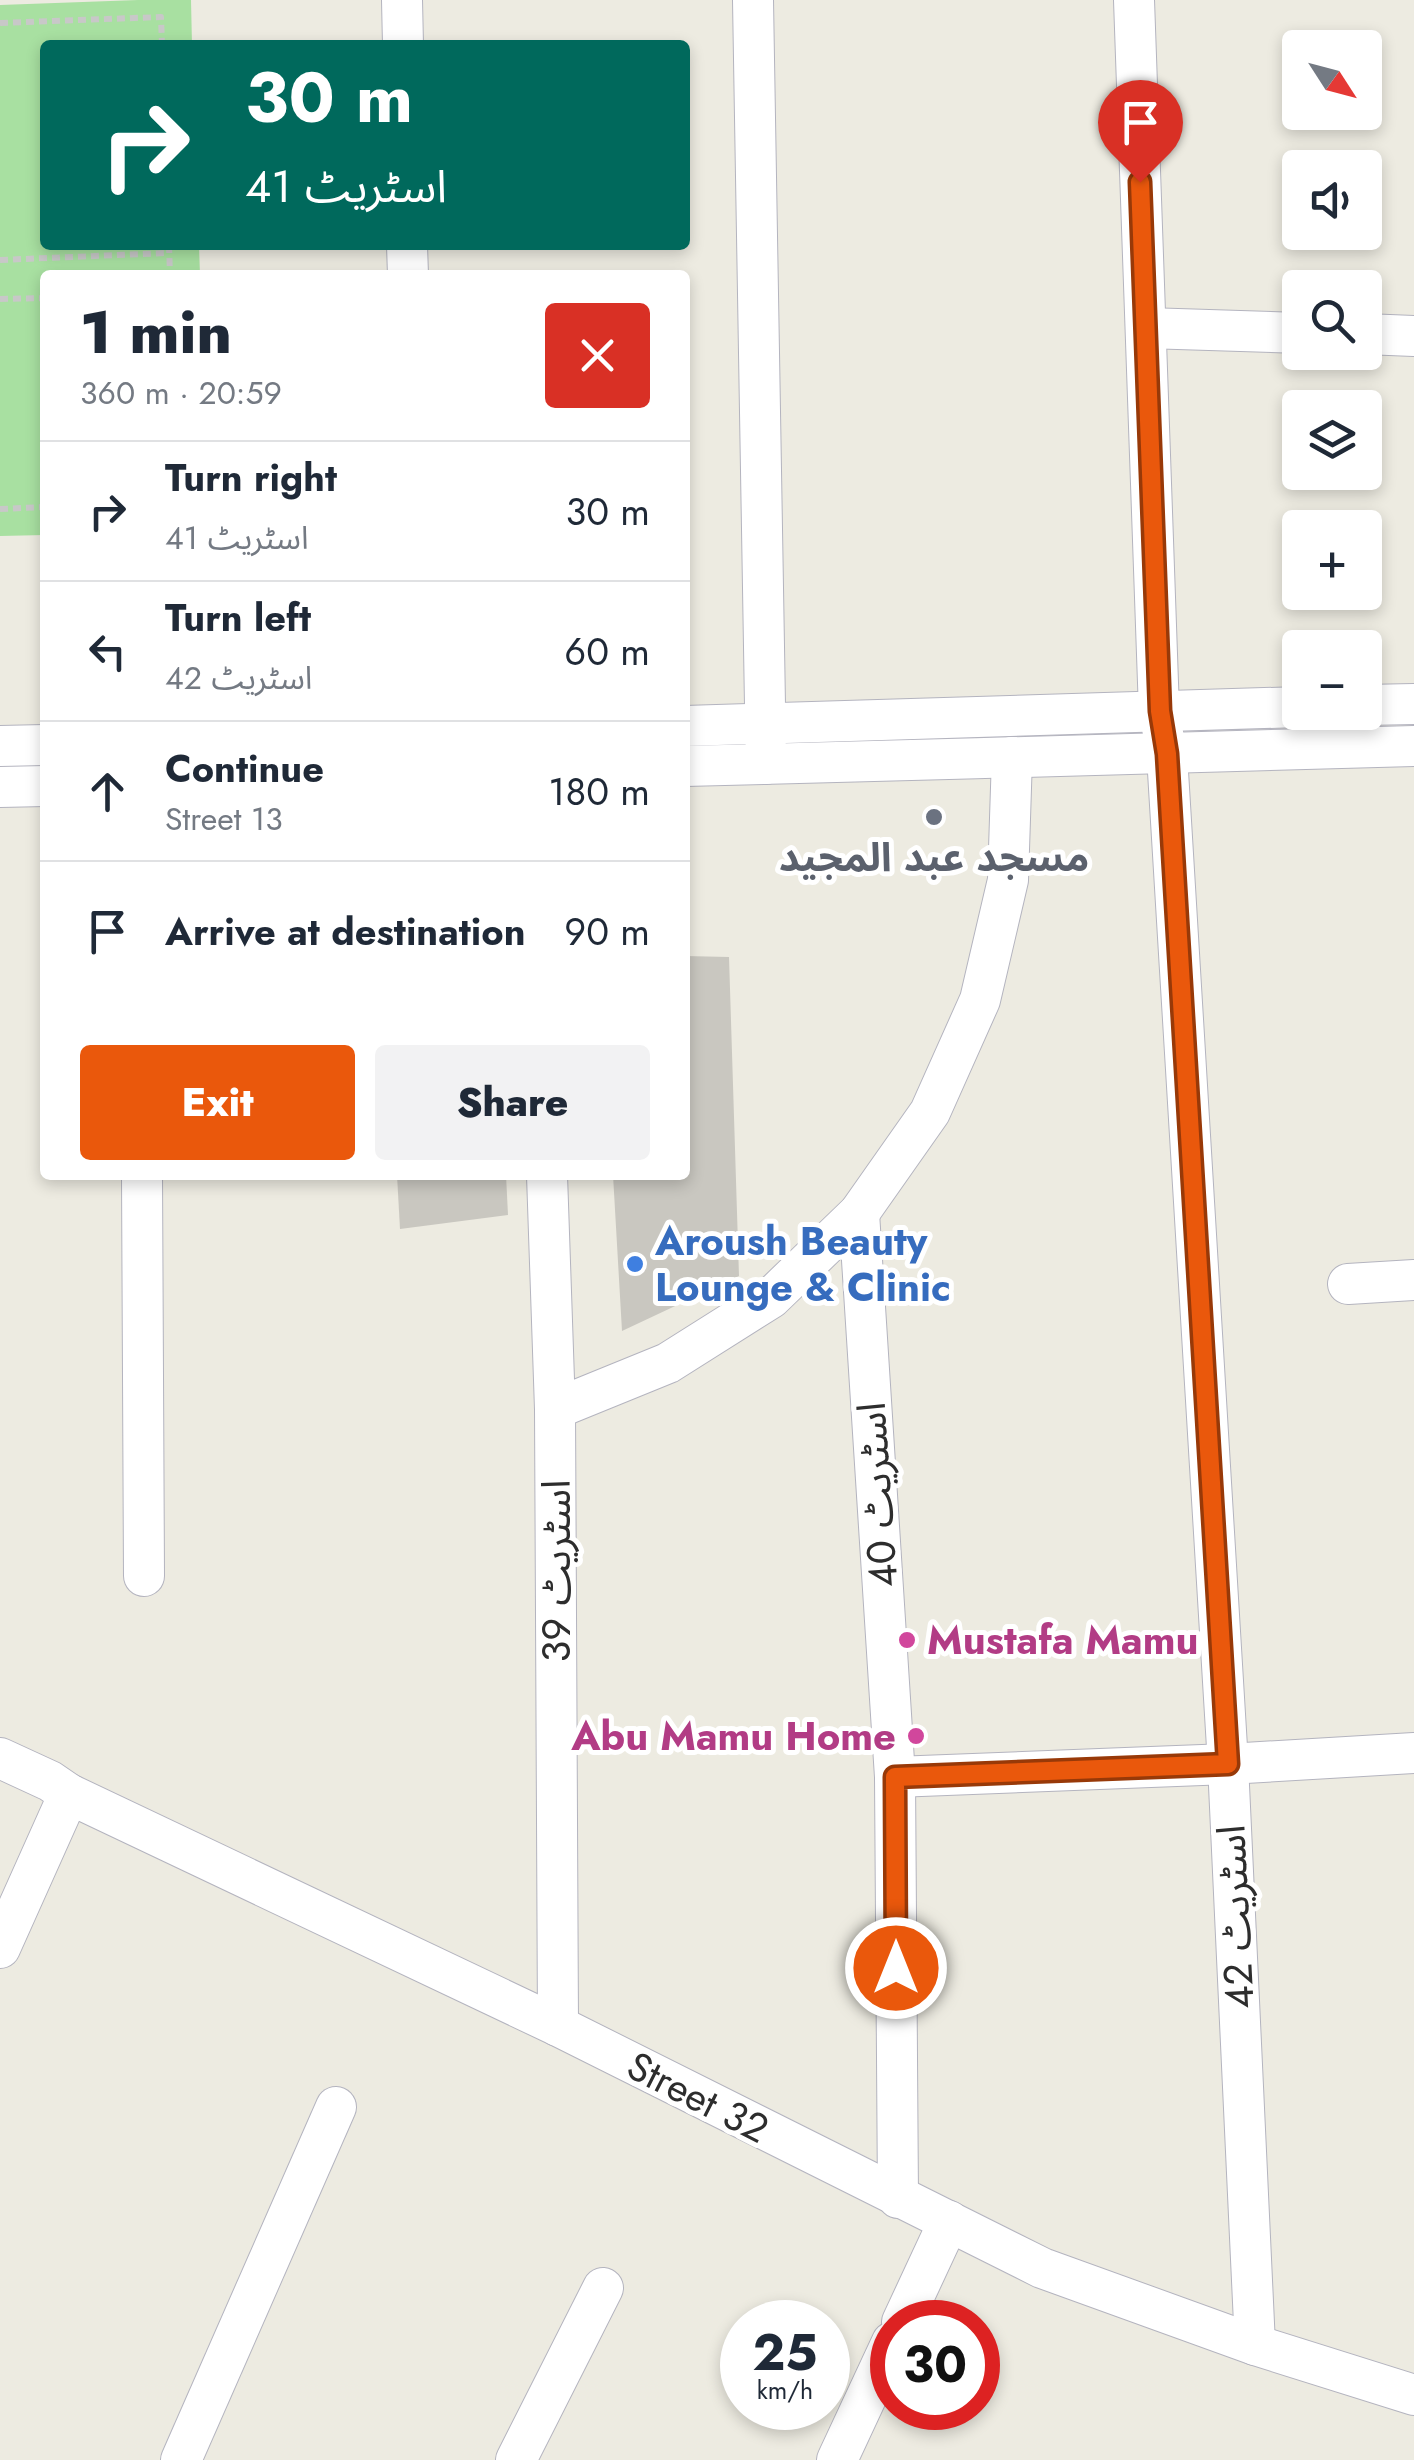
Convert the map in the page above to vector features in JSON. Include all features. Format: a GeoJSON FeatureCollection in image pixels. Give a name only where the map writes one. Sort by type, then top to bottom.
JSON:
{"type":"FeatureCollection","features":[{"type":"Feature","properties":{"kind":"street"},"geometry":{"type":"LineString","coordinates":[[402,0],[402,40]]}},
{"type":"Feature","properties":{"kind":"street"},"geometry":{"type":"LineString","coordinates":[[753,0],[766,764]]}},
{"type":"Feature","properties":{"kind":"street","name":"اسٹریٹ 42"},"geometry":{"type":"LineString","coordinates":[[1134,0],[1160,711],[1167,754],[1228,1764],[1255,2345]]}},
{"type":"Feature","properties":{"kind":"street"},"geometry":{"type":"LineString","coordinates":[[1146,328],[1282,332]]}},
{"type":"Feature","properties":{"kind":"street"},"geometry":{"type":"LineString","coordinates":[[1382,335],[1414,336]]}},
{"type":"Feature","properties":{"kind":"street"},"geometry":{"type":"LineString","coordinates":[[1382,705],[1414,704]]}},
{"type":"Feature","properties":{"kind":"street"},"geometry":{"type":"LineString","coordinates":[[690,726],[1282,708]]}},
{"type":"Feature","properties":{"kind":"street"},"geometry":{"type":"LineString","coordinates":[[0,746],[40,745]]}},
{"type":"Feature","properties":{"kind":"street"},"geometry":{"type":"LineString","coordinates":[[690,766],[1414,746]]}},
{"type":"Feature","properties":{"kind":"street"},"geometry":{"type":"LineString","coordinates":[[555,1409],[668,1363],[771,1298],[859,1213],[930,1112],[980,1000],[1008,880],[1012,756]]}},
{"type":"Feature","properties":{"kind":"street"},"geometry":{"type":"LineString","coordinates":[[0,786],[40,786]]}},
{"type":"Feature","properties":{"kind":"street"},"geometry":{"type":"LineString","coordinates":[[142,1180],[144,1576]]}},
{"type":"Feature","properties":{"kind":"street","name":"اسٹریٹ 39"},"geometry":{"type":"LineString","coordinates":[[546,1180],[555,1409],[558,2026]]}},
{"type":"Feature","properties":{"kind":"street","name":"اسٹریٹ 40"},"geometry":{"type":"LineString","coordinates":[[859,1213],[895,1777],[898,2198]]}},
{"type":"Feature","properties":{"kind":"street"},"geometry":{"type":"LineString","coordinates":[[1348,1284],[1414,1280]]}},
{"type":"Feature","properties":{"kind":"street"},"geometry":{"type":"LineString","coordinates":[[895,1777],[1414,1753]]}},
{"type":"Feature","properties":{"kind":"street","name":"Street 32"},"geometry":{"type":"LineString","coordinates":[[0,1758],[558,2026],[1042,2268],[1255,2345],[1414,2395]]}},
{"type":"Feature","properties":{"kind":"street"},"geometry":{"type":"LineString","coordinates":[[0,1948],[69,1794]]}},
{"type":"Feature","properties":{"kind":"street"},"geometry":{"type":"LineString","coordinates":[[181,2460],[336,2107]]}},
{"type":"Feature","properties":{"kind":"street"},"geometry":{"type":"LineString","coordinates":[[912,2300],[949,2222]]}},
{"type":"Feature","properties":{"kind":"street"},"geometry":{"type":"LineString","coordinates":[[516,2460],[603,2288]]}},
{"type":"Feature","properties":{"kind":"street"},"geometry":{"type":"LineString","coordinates":[[837,2460],[870,2389]]}},
{"type":"Feature","properties":{"kind":"path"},"geometry":{"type":"LineString","coordinates":[[0,23],[161,17],[162,40]]}},
{"type":"Feature","properties":{"kind":"path"},"geometry":{"type":"LineString","coordinates":[[0,260],[153,250]]}},
{"type":"Feature","properties":{"kind":"path"},"geometry":{"type":"LineString","coordinates":[[0,299],[40,298]]}},
{"type":"Feature","properties":{"kind":"path"},"geometry":{"type":"LineString","coordinates":[[0,509],[40,507]]}},
{"type":"Feature","properties":{"kind":"green space"},"geometry":{"type":"Polygon","coordinates":[[[191,0],[192,40],[40,40],[40,250],[199,250],[200,270],[40,270],[40,535],[0,536],[0,5],[191,0]]]}},
{"type":"Feature","properties":{"kind":"building"},"geometry":{"type":"Polygon","coordinates":[[[690,956],[729,957],[739,1276],[622,1331],[613,1180],[690,1180],[690,956]]]}},
{"type":"Feature","properties":{"kind":"building"},"geometry":{"type":"Polygon","coordinates":[[[397,1180],[506,1180],[508,1215],[400,1229],[397,1180]]]}},
{"type":"Feature","properties":{"kind":"place","name":"مسجد عبد المجید"},"geometry":{"type":"Point","coordinates":[934,817]}},
{"type":"Feature","properties":{"kind":"place","name":"Aroush Beauty Lounge & Clinic"},"geometry":{"type":"Point","coordinates":[635,1264]}},
{"type":"Feature","properties":{"kind":"place","name":"Mustafa Mamu"},"geometry":{"type":"Point","coordinates":[907,1640]}},
{"type":"Feature","properties":{"kind":"place","name":"Abu Mamu Home"},"geometry":{"type":"Point","coordinates":[916,1736]}},
{"type":"Feature","properties":{"kind":"route"},"geometry":{"type":"LineString","coordinates":[[896,1968],[895,1777],[1228,1764],[1167,754],[1160,711],[1140,182]]}}]}
